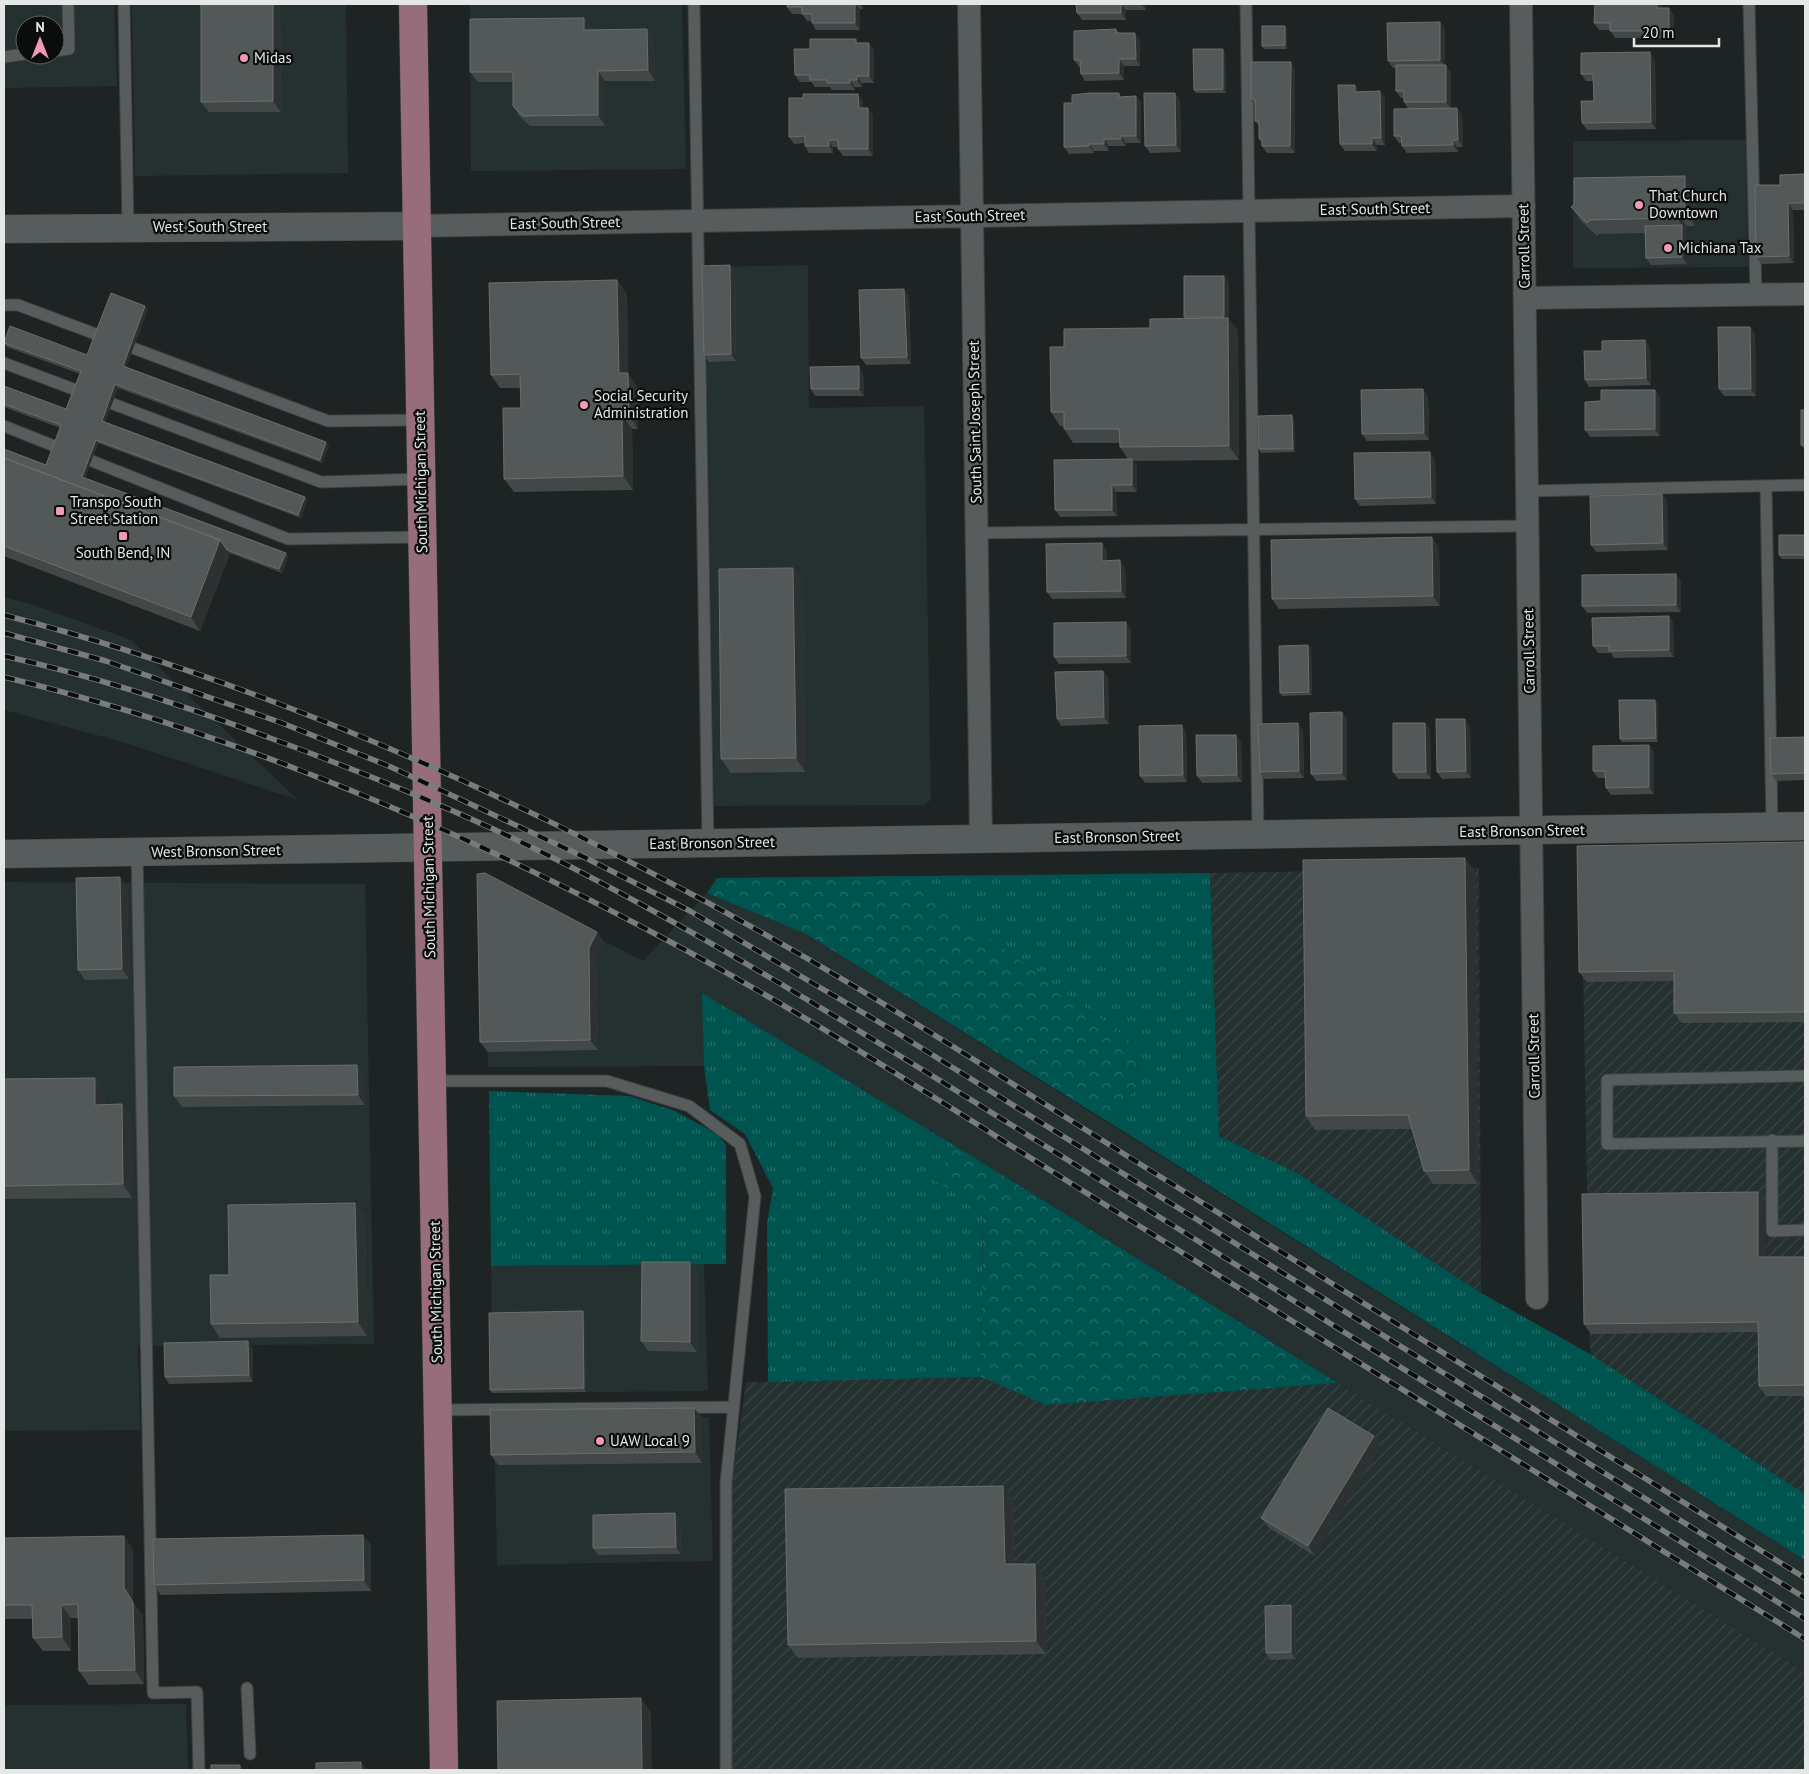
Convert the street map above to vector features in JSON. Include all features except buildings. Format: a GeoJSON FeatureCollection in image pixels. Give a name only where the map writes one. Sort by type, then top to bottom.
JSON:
{"type":"FeatureCollection","features":[{"type":"Feature","properties":{"kind":"main road","name":"South Michigan Street"},"geometry":{"type":"LineString","coordinates":[[413,4],[444,1770]]}},
{"type":"Feature","properties":{"kind":"street","name":"South Saint Joseph Street"},"geometry":{"type":"LineString","coordinates":[[969,4],[981,839]]}},
{"type":"Feature","properties":{"kind":"street","name":"Carroll Street"},"geometry":{"type":"LineString","coordinates":[[1521,4],[1537,1298]]}},
{"type":"Feature","properties":{"kind":"street","name":"East South Street"},"geometry":{"type":"LineString","coordinates":[[417,226],[1524,206]]}},
{"type":"Feature","properties":{"kind":"street","name":"West South Street"},"geometry":{"type":"LineString","coordinates":[[4,229],[417,226]]}},
{"type":"Feature","properties":{"kind":"street"},"geometry":{"type":"LineString","coordinates":[[1525,298],[1805,294]]}},
{"type":"Feature","properties":{"kind":"street","name":"East Bronson Street"},"geometry":{"type":"LineString","coordinates":[[428,848],[1805,826]]}},
{"type":"Feature","properties":{"kind":"street","name":"West Bronson Street"},"geometry":{"type":"LineString","coordinates":[[4,854],[428,848]]}},
{"type":"Feature","properties":{"kind":"lane"},"geometry":{"type":"LineString","coordinates":[[65,49],[68,49],[68,4]]}},
{"type":"Feature","properties":{"kind":"lane"},"geometry":{"type":"LineString","coordinates":[[124,4],[128,228]]}},
{"type":"Feature","properties":{"kind":"lane"},"geometry":{"type":"LineString","coordinates":[[694,4],[708,844]]}},
{"type":"Feature","properties":{"kind":"lane"},"geometry":{"type":"LineString","coordinates":[[1246,4],[1258,835]]}},
{"type":"Feature","properties":{"kind":"lane"},"geometry":{"type":"LineString","coordinates":[[1749,4],[1756,295]]}},
{"type":"Feature","properties":{"kind":"lane"},"geometry":{"type":"LineString","coordinates":[[4,305],[18,305],[328,421],[420,420]]}},
{"type":"Feature","properties":{"kind":"lane"},"geometry":{"type":"LineString","coordinates":[[4,362],[321,482],[422,479]]}},
{"type":"Feature","properties":{"kind":"lane"},"geometry":{"type":"LineString","coordinates":[[4,426],[288,539],[422,537]]}},
{"type":"Feature","properties":{"kind":"lane"},"geometry":{"type":"LineString","coordinates":[[1527,491],[1805,485]]}},
{"type":"Feature","properties":{"kind":"lane"},"geometry":{"type":"LineString","coordinates":[[1766,486],[1772,827]]}},
{"type":"Feature","properties":{"kind":"lane"},"geometry":{"type":"LineString","coordinates":[[977,533],[1528,526]]}},
{"type":"Feature","properties":{"kind":"lane"},"geometry":{"type":"LineString","coordinates":[[137,852],[146,1454],[153,1693],[197,1692],[199,1770]]}},
{"type":"Feature","properties":{"kind":"lane"},"geometry":{"type":"LineString","coordinates":[[1805,1076],[1607,1080],[1607,1144],[1805,1141]]}},
{"type":"Feature","properties":{"kind":"lane"},"geometry":{"type":"LineString","coordinates":[[432,1081],[607,1081],[689,1106],[740,1144],[755,1196],[726,1483],[726,1770]]}},
{"type":"Feature","properties":{"kind":"lane"},"geometry":{"type":"LineString","coordinates":[[1772,1140],[1772,1231],[1805,1230]]}},
{"type":"Feature","properties":{"kind":"lane"},"geometry":{"type":"LineString","coordinates":[[438,1410],[734,1407]]}},
{"type":"Feature","properties":{"kind":"lane"},"geometry":{"type":"LineString","coordinates":[[248,1688],[250,1754]]}},
{"type":"Feature","properties":{"kind":"shaded area"},"geometry":{"type":"Polygon","coordinates":[[[4,4],[114,4],[117,86],[4,88],[4,4]]]}},
{"type":"Feature","properties":{"kind":"shaded area"},"geometry":{"type":"Polygon","coordinates":[[[132,4],[346,4],[348,173],[135,176],[132,4]]]}},
{"type":"Feature","properties":{"kind":"shaded area"},"geometry":{"type":"Polygon","coordinates":[[[470,4],[682,4],[686,169],[471,171],[470,4]]]}},
{"type":"Feature","properties":{"kind":"shaded area"},"geometry":{"type":"Polygon","coordinates":[[[1746,140],[1748,267],[1573,268],[1573,141],[1746,140]]]}},
{"type":"Feature","properties":{"kind":"shaded area"},"geometry":{"type":"Polygon","coordinates":[[[808,265],[809,408],[924,406],[931,800],[924,805],[714,806],[705,267],[808,265]]]}},
{"type":"Feature","properties":{"kind":"shaded area"},"geometry":{"type":"Polygon","coordinates":[[[4,597],[34,605],[131,640],[298,800],[126,743],[4,710],[4,597]]]}},
{"type":"Feature","properties":{"kind":"shaded area"},"geometry":{"type":"Polygon","coordinates":[[[1805,851],[1805,1494],[1590,1354],[1581,854],[1805,851]]]}},
{"type":"Feature","properties":{"kind":"shaded area"},"geometry":{"type":"Polygon","coordinates":[[[1479,868],[1481,1293],[1295,1172],[1219,1136],[1210,873],[1479,868]]]}},
{"type":"Feature","properties":{"kind":"shaded area"},"geometry":{"type":"Polygon","coordinates":[[[484,879],[643,961],[707,893],[808,935],[1805,1560],[1805,1672],[957,1147],[703,994],[704,1066],[488,1067],[484,879]]]}},
{"type":"Feature","properties":{"kind":"shaded area"},"geometry":{"type":"Polygon","coordinates":[[[4,882],[365,884],[374,1344],[138,1346],[140,1430],[4,1431],[4,882]]]}},
{"type":"Feature","properties":{"kind":"shaded area"},"geometry":{"type":"Polygon","coordinates":[[[704,1264],[708,1391],[492,1393],[491,1266],[704,1264]]]}},
{"type":"Feature","properties":{"kind":"shaded area"},"geometry":{"type":"Polygon","coordinates":[[[981,1377],[1046,1405],[1338,1383],[1805,1672],[1805,1770],[731,1770],[731,1490],[746,1382],[981,1377]]]}},
{"type":"Feature","properties":{"kind":"shaded area"},"geometry":{"type":"Polygon","coordinates":[[[709,1417],[713,1561],[497,1565],[494,1418],[709,1417]]]}},
{"type":"Feature","properties":{"kind":"shaded area"},"geometry":{"type":"Polygon","coordinates":[[[186,1704],[188,1770],[4,1770],[4,1705],[186,1704]]]}},
{"type":"Feature","properties":{"kind":"green space"},"geometry":{"type":"Polygon","coordinates":[[[1210,873],[1219,1136],[1295,1172],[1481,1293],[1590,1354],[1805,1494],[1805,1560],[1110,1123],[1138,1084],[1137,1045],[903,876],[1210,873]]]}},
{"type":"Feature","properties":{"kind":"green space"},"geometry":{"type":"Polygon","coordinates":[[[903,876],[1137,1045],[1138,1084],[1110,1123],[808,935],[707,893],[717,878],[903,876]]]}},
{"type":"Feature","properties":{"kind":"green space"},"geometry":{"type":"Polygon","coordinates":[[[702,993],[957,1147],[933,1179],[983,1211],[981,1377],[768,1382],[767,1223],[773,1188],[745,1134],[710,1110],[704,1066],[702,993]]]}},
{"type":"Feature","properties":{"kind":"green space"},"geometry":{"type":"Polygon","coordinates":[[[489,1091],[629,1096],[675,1111],[717,1134],[726,1145],[726,1264],[491,1266],[489,1091]]]}},
{"type":"Feature","properties":{"kind":"green space"},"geometry":{"type":"Polygon","coordinates":[[[957,1147],[1338,1383],[1046,1405],[981,1377],[983,1211],[933,1179],[957,1147]]]}},
{"type":"Feature","properties":{"kind":"railway"},"geometry":{"type":"LineString","coordinates":[[4,615],[94,640],[184,669],[360,736],[532,813],[699,898],[811,961],[922,1027],[1805,1578]]}},
{"type":"Feature","properties":{"kind":"railway"},"geometry":{"type":"LineString","coordinates":[[4,633],[106,661],[282,723],[391,767],[584,857],[690,911],[894,1031],[1805,1598]]}},
{"type":"Feature","properties":{"kind":"railway"},"geometry":{"type":"LineString","coordinates":[[4,656],[105,682],[171,703],[347,767],[423,798],[536,849],[639,903],[769,977],[897,1054],[1805,1619]]}},
{"type":"Feature","properties":{"kind":"railway"},"geometry":{"type":"LineString","coordinates":[[4,677],[90,700],[175,726],[342,786],[504,858],[663,938],[719,968],[882,1065],[1805,1639]]}},
{"type":"Feature","properties":{"kind":"place","name":"Midas"},"geometry":{"type":"Point","coordinates":[244,58]}},
{"type":"Feature","properties":{"kind":"place","name":"That Church Downtown"},"geometry":{"type":"Point","coordinates":[1639,205]}},
{"type":"Feature","properties":{"kind":"place","name":"Michiana Tax"},"geometry":{"type":"Point","coordinates":[1668,248]}},
{"type":"Feature","properties":{"kind":"place","name":"Social Security Administration"},"geometry":{"type":"Point","coordinates":[584,405]}},
{"type":"Feature","properties":{"kind":"place","name":"Transpo South Street Station"},"geometry":{"type":"Point","coordinates":[60,511]}},
{"type":"Feature","properties":{"kind":"place","name":"South Bend, IN"},"geometry":{"type":"Point","coordinates":[123,536]}},
{"type":"Feature","properties":{"kind":"place","name":"UAW Local 9"},"geometry":{"type":"Point","coordinates":[600,1441]}}]}
